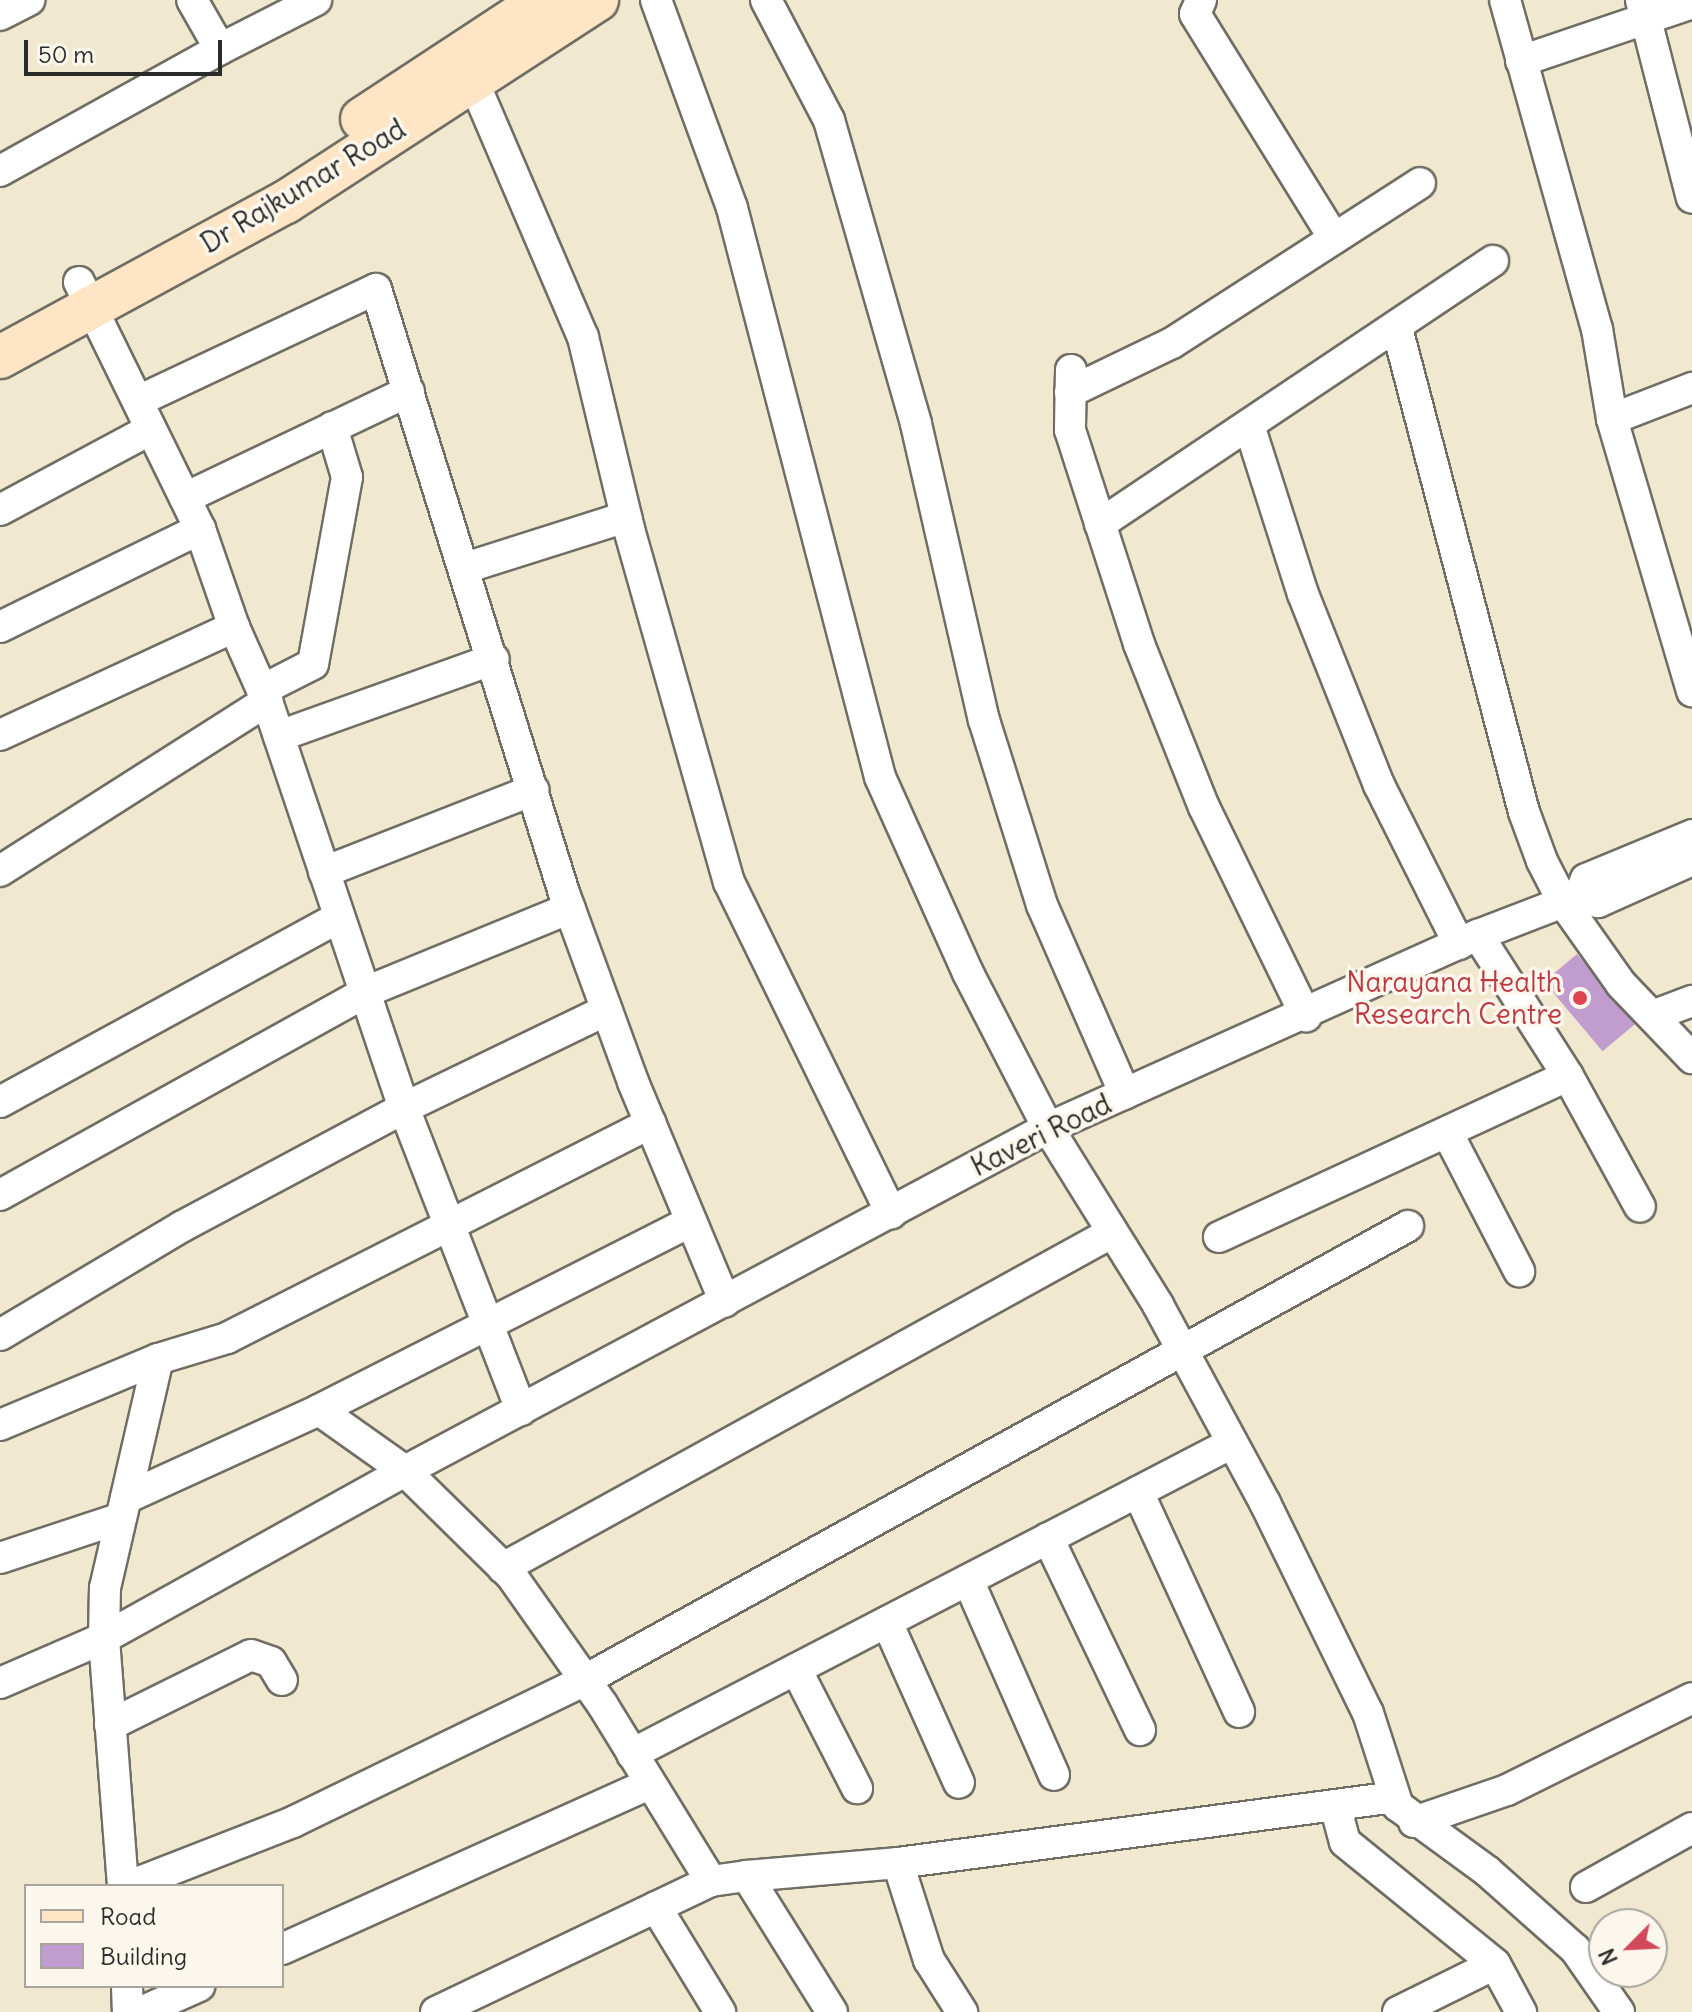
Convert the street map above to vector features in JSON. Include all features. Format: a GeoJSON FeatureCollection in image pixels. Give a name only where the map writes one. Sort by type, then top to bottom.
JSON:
{"type":"FeatureCollection","features":[{"type":"Feature","properties":{"kind":"main road","name":"Dr Rajkumar Road"},"geometry":{"type":"LineString","coordinates":[[0,325],[85,295],[286,202],[329,170],[474,83],[597,0]]}},
{"type":"Feature","properties":{"kind":"main road","name":"Dr Rajkumar Road"},"geometry":{"type":"LineString","coordinates":[[0,357],[85,295],[276,177],[539,1]]}},
{"type":"Feature","properties":{"kind":"street"},"geometry":{"type":"LineString","coordinates":[[0,15],[29,0]]}},
{"type":"Feature","properties":{"kind":"street"},"geometry":{"type":"LineString","coordinates":[[192,0],[220,49]]}},
{"type":"Feature","properties":{"kind":"street"},"geometry":{"type":"LineString","coordinates":[[0,171],[220,49],[316,0]]}},
{"type":"Feature","properties":{"kind":"street"},"geometry":{"type":"LineString","coordinates":[[656,0],[732,208],[880,777],[968,973],[1048,1128],[1183,1350],[1232,1443],[1368,1713],[1395,1797],[1414,1822],[1487,1871],[1575,1949],[1618,2011]]}},
{"type":"Feature","properties":{"kind":"street"},"geometry":{"type":"LineString","coordinates":[[766,0],[829,120],[916,424],[984,720],[1042,905],[1125,1094]]}},
{"type":"Feature","properties":{"kind":"street"},"geometry":{"type":"LineString","coordinates":[[1201,0],[1195,14],[1334,238]]}},
{"type":"Feature","properties":{"kind":"street"},"geometry":{"type":"LineString","coordinates":[[1505,0],[1597,329],[1612,419],[1692,691]]}},
{"type":"Feature","properties":{"kind":"street"},"geometry":{"type":"LineString","coordinates":[[1521,61],[1644,10],[1692,3]]}},
{"type":"Feature","properties":{"kind":"street"},"geometry":{"type":"LineString","coordinates":[[1644,10],[1692,198]]}},
{"type":"Feature","properties":{"kind":"street"},"geometry":{"type":"LineString","coordinates":[[474,83],[583,337],[626,517],[729,882],[891,1213]]}},
{"type":"Feature","properties":{"kind":"street"},"geometry":{"type":"LineString","coordinates":[[1306,1016],[1204,807],[1139,644],[1070,430],[1071,381],[1172,343],[1420,183]]}},
{"type":"Feature","properties":{"kind":"street"},"geometry":{"type":"LineString","coordinates":[[1100,524],[1493,261]]}},
{"type":"Feature","properties":{"kind":"street"},"geometry":{"type":"LineString","coordinates":[[138,401],[376,289],[570,908],[650,1123],[725,1302]]}},
{"type":"Feature","properties":{"kind":"street"},"geometry":{"type":"LineString","coordinates":[[85,295],[200,529],[234,627],[265,696],[339,917],[368,991],[404,1108],[490,1323],[521,1410]]}},
{"type":"Feature","properties":{"kind":"street"},"geometry":{"type":"LineString","coordinates":[[1397,328],[1524,812],[1621,984],[1692,1058]]}},
{"type":"Feature","properties":{"kind":"street"},"geometry":{"type":"LineString","coordinates":[[1612,419],[1692,388]]}},
{"type":"Feature","properties":{"kind":"street"},"geometry":{"type":"LineString","coordinates":[[185,498],[409,391]]}},
{"type":"Feature","properties":{"kind":"street"},"geometry":{"type":"LineString","coordinates":[[1249,425],[1303,594],[1373,770],[1468,940],[1568,1076],[1640,1207]]}},
{"type":"Feature","properties":{"kind":"street"},"geometry":{"type":"LineString","coordinates":[[0,871],[313,664],[347,477],[332,427]]}},
{"type":"Feature","properties":{"kind":"street"},"geometry":{"type":"LineString","coordinates":[[0,510],[151,429]]}},
{"type":"Feature","properties":{"kind":"street"},"geometry":{"type":"LineString","coordinates":[[465,568],[626,517]]}},
{"type":"Feature","properties":{"kind":"street"},"geometry":{"type":"LineString","coordinates":[[0,627],[200,529]]}},
{"type":"Feature","properties":{"kind":"street"},"geometry":{"type":"LineString","coordinates":[[0,735],[234,627]]}},
{"type":"Feature","properties":{"kind":"street"},"geometry":{"type":"LineString","coordinates":[[279,736],[494,659]]}},
{"type":"Feature","properties":{"kind":"street"},"geometry":{"type":"LineString","coordinates":[[324,872],[533,790]]}},
{"type":"Feature","properties":{"kind":"street","name":"Kaveri Road"},"geometry":{"type":"LineString","coordinates":[[1571,899],[1586,879],[1692,835]]}},
{"type":"Feature","properties":{"kind":"street","name":"Kaveri Road"},"geometry":{"type":"LineString","coordinates":[[0,1683],[104,1638],[405,1471],[1048,1128],[1306,1016],[1468,940],[1571,899],[1598,902],[1692,860]]}},
{"type":"Feature","properties":{"kind":"street"},"geometry":{"type":"LineString","coordinates":[[0,1195],[368,991],[570,908]]}},
{"type":"Feature","properties":{"kind":"street"},"geometry":{"type":"LineString","coordinates":[[0,1102],[339,917]]}},
{"type":"Feature","properties":{"kind":"street"},"geometry":{"type":"LineString","coordinates":[[1652,1016],[1692,1001]]}},
{"type":"Feature","properties":{"kind":"street"},"geometry":{"type":"LineString","coordinates":[[0,1335],[183,1226],[404,1108],[607,1010]]}},
{"type":"Feature","properties":{"kind":"street"},"geometry":{"type":"LineString","coordinates":[[1219,1237],[1568,1076]]}},
{"type":"Feature","properties":{"kind":"street"},"geometry":{"type":"LineString","coordinates":[[0,1425],[158,1359],[227,1338],[650,1123]]}},
{"type":"Feature","properties":{"kind":"street"},"geometry":{"type":"LineString","coordinates":[[1447,1132],[1519,1271]]}},
{"type":"Feature","properties":{"kind":"street"},"geometry":{"type":"LineString","coordinates":[[0,1558],[124,1508],[691,1221]]}},
{"type":"Feature","properties":{"kind":"street"},"geometry":{"type":"LineString","coordinates":[[134,1884],[306,1816],[585,1680],[1408,1226]]}},
{"type":"Feature","properties":{"kind":"street"},"geometry":{"type":"LineString","coordinates":[[503,1568],[1113,1232]]}},
{"type":"Feature","properties":{"kind":"street"},"geometry":{"type":"LineString","coordinates":[[123,1884],[104,1638],[105,1588],[158,1359]]}},
{"type":"Feature","properties":{"kind":"street"},"geometry":{"type":"LineString","coordinates":[[319,1410],[405,1471],[503,1568],[585,1680],[711,1881]]}},
{"type":"Feature","properties":{"kind":"street"},"geometry":{"type":"LineString","coordinates":[[632,1754],[1232,1443]]}},
{"type":"Feature","properties":{"kind":"street"},"geometry":{"type":"LineString","coordinates":[[1138,1492],[1239,1712]]}},
{"type":"Feature","properties":{"kind":"street"},"geometry":{"type":"LineString","coordinates":[[1048,1538],[1140,1730]]}},
{"type":"Feature","properties":{"kind":"street"},"geometry":{"type":"LineString","coordinates":[[968,1580],[1054,1775]]}},
{"type":"Feature","properties":{"kind":"street"},"geometry":{"type":"LineString","coordinates":[[887,1622],[959,1783]]}},
{"type":"Feature","properties":{"kind":"street"},"geometry":{"type":"LineString","coordinates":[[110,1725],[251,1655],[271,1662],[282,1680]]}},
{"type":"Feature","properties":{"kind":"street"},"geometry":{"type":"LineString","coordinates":[[796,1669],[857,1788]]}},
{"type":"Feature","properties":{"kind":"street"},"geometry":{"type":"LineString","coordinates":[[1414,1822],[1507,1790],[1692,1698]]}},
{"type":"Feature","properties":{"kind":"street"},"geometry":{"type":"LineString","coordinates":[[284,1948],[650,1784]]}},
{"type":"Feature","properties":{"kind":"street"},"geometry":{"type":"LineString","coordinates":[[436,2012],[711,1881],[898,1863],[1395,1797]]}},
{"type":"Feature","properties":{"kind":"street"},"geometry":{"type":"LineString","coordinates":[[1335,1805],[1345,1842],[1495,1964],[1521,2012]]}},
{"type":"Feature","properties":{"kind":"street"},"geometry":{"type":"LineString","coordinates":[[1586,1887],[1692,1828]]}},
{"type":"Feature","properties":{"kind":"street"},"geometry":{"type":"LineString","coordinates":[[898,1863],[929,1960],[962,2012]]}},
{"type":"Feature","properties":{"kind":"street"},"geometry":{"type":"LineString","coordinates":[[747,1876],[832,2012]]}},
{"type":"Feature","properties":{"kind":"street"},"geometry":{"type":"LineString","coordinates":[[656,1907],[715,2011]]}},
{"type":"Feature","properties":{"kind":"street"},"geometry":{"type":"LineString","coordinates":[[1398,2012],[1495,1964]]}},
{"type":"Feature","properties":{"kind":"street"},"geometry":{"type":"LineString","coordinates":[[127,1988],[128,2012]]}},
{"type":"Feature","properties":{"kind":"street"},"geometry":{"type":"LineString","coordinates":[[141,2012],[195,1988]]}},
{"type":"Feature","properties":{"kind":"building"},"geometry":{"type":"Polygon","coordinates":[[[1577,954],[1635,1024],[1603,1051],[1544,982],[1577,954]]]}},
{"type":"Feature","properties":{"kind":"place","name":"Narayana Health Research Centre"},"geometry":{"type":"Point","coordinates":[1580,998]}}]}
